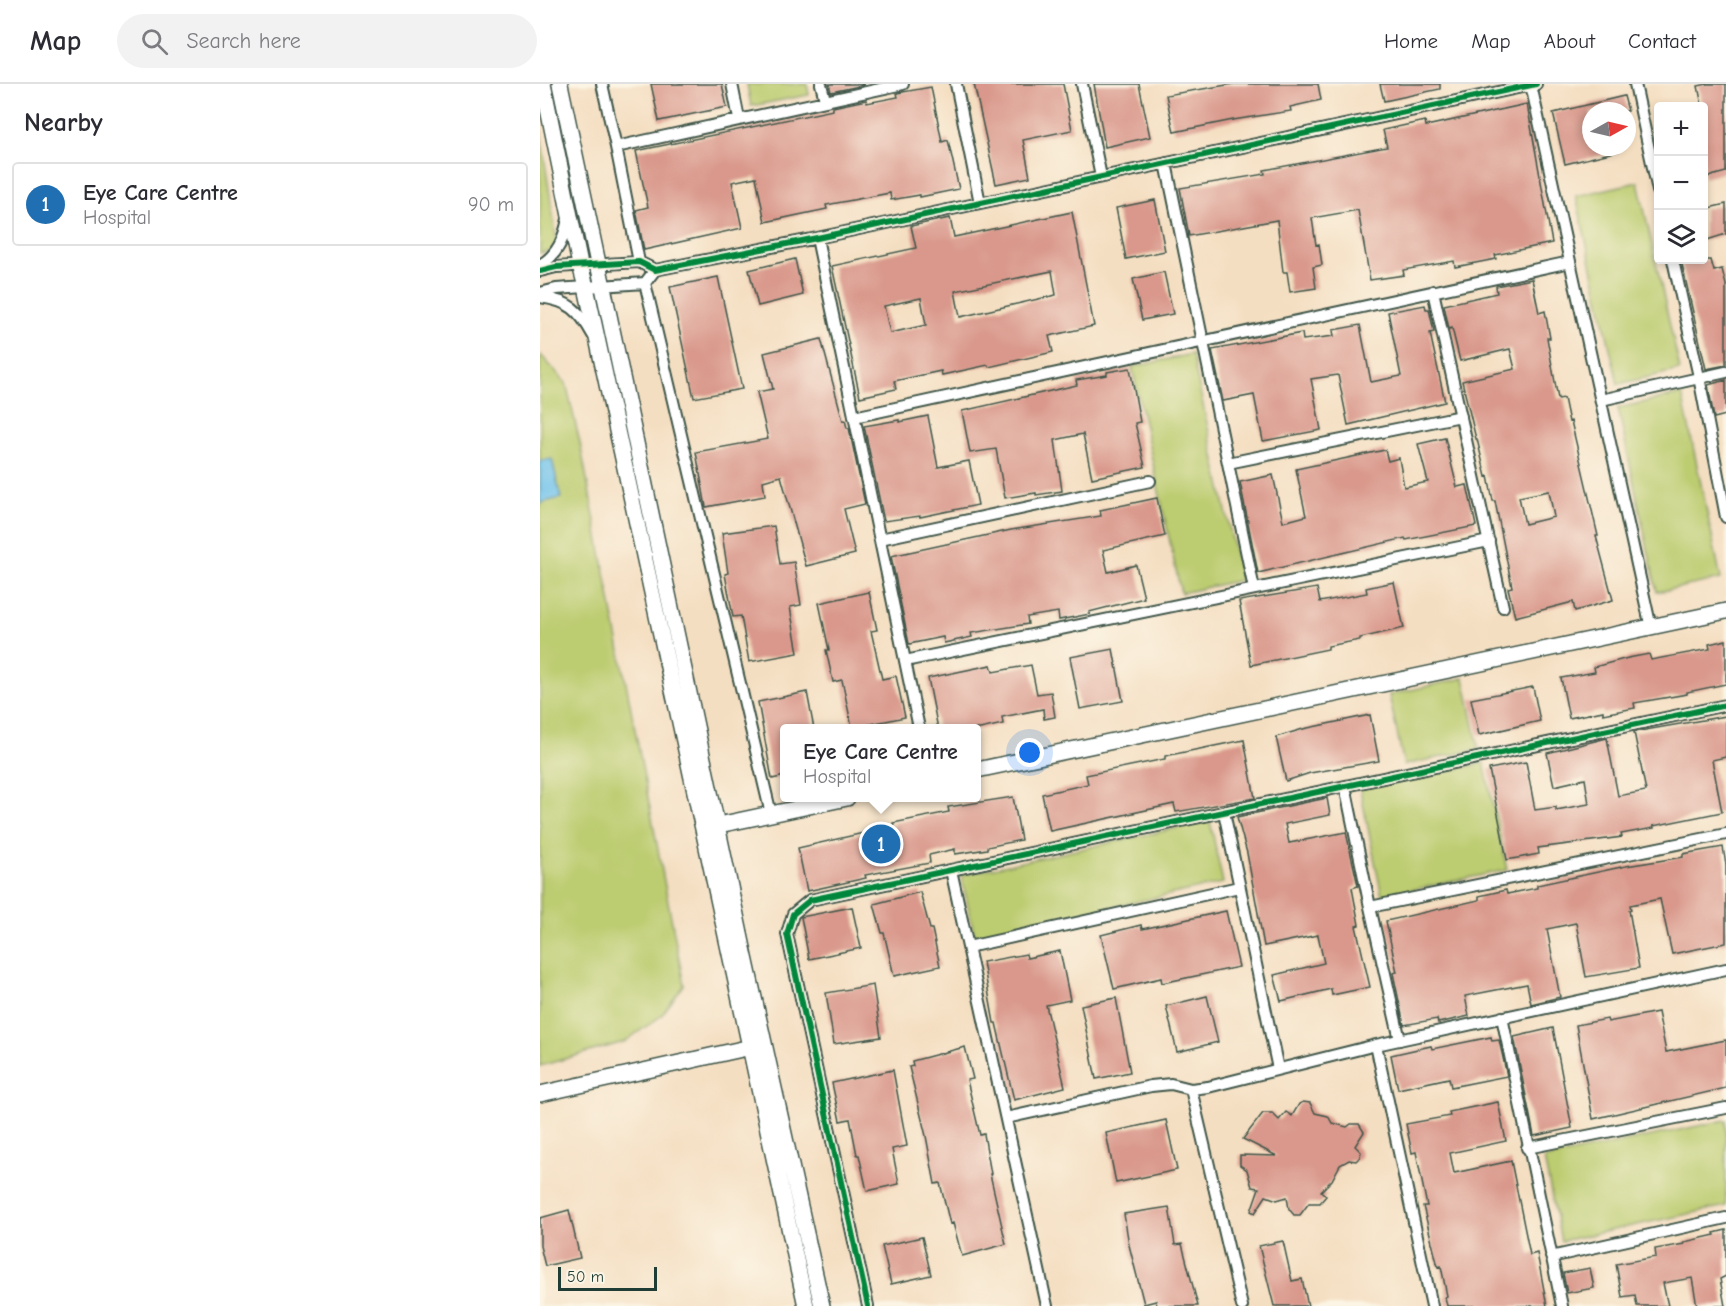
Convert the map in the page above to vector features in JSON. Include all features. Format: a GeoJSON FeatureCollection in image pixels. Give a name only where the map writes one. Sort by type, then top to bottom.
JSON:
{"type":"FeatureCollection","features":[{"type":"Feature","properties":{"kind":"main road"},"geometry":{"type":"LineString","coordinates":[[543,84],[580,265],[710,826],[758,1046],[822,1306]]}},
{"type":"Feature","properties":{"kind":"main road"},"geometry":{"type":"LineString","coordinates":[[560,84],[604,287],[710,826]]}},
{"type":"Feature","properties":{"kind":"main road"},"geometry":{"type":"LineString","coordinates":[[981,769],[1726,611]]}},
{"type":"Feature","properties":{"kind":"main road"},"geometry":{"type":"LineString","coordinates":[[710,826],[828,802]]}},
{"type":"Feature","properties":{"kind":"main road"},"geometry":{"type":"LineString","coordinates":[[540,1094],[758,1046]]}},
{"type":"Feature","properties":{"kind":"main road"},"geometry":{"type":"LineString","coordinates":[[758,1046],[806,1306]]}},
{"type":"Feature","properties":{"kind":"street"},"geometry":{"type":"LineString","coordinates":[[602,84],[639,262]]}},
{"type":"Feature","properties":{"kind":"street"},"geometry":{"type":"LineString","coordinates":[[732,84],[739,119]]}},
{"type":"Feature","properties":{"kind":"street"},"geometry":{"type":"LineString","coordinates":[[821,84],[825,100]]}},
{"type":"Feature","properties":{"kind":"street"},"geometry":{"type":"LineString","coordinates":[[616,147],[903,84]]}},
{"type":"Feature","properties":{"kind":"street"},"geometry":{"type":"LineString","coordinates":[[956,84],[980,203]]}},
{"type":"Feature","properties":{"kind":"street"},"geometry":{"type":"LineString","coordinates":[[1082,84],[1101,177]]}},
{"type":"Feature","properties":{"kind":"street"},"geometry":{"type":"LineString","coordinates":[[1635,84],[1654,169]]}},
{"type":"Feature","properties":{"kind":"street"},"geometry":{"type":"LineString","coordinates":[[540,271],[580,265],[639,262],[655,270],[817,238],[1533,85],[1651,627]]}},
{"type":"Feature","properties":{"kind":"street"},"geometry":{"type":"LineString","coordinates":[[1166,164],[1254,589]]}},
{"type":"Feature","properties":{"kind":"street"},"geometry":{"type":"LineString","coordinates":[[540,265],[550,260],[558,250],[565,232],[569,210]]}},
{"type":"Feature","properties":{"kind":"street"},"geometry":{"type":"LineString","coordinates":[[817,238],[918,724]]}},
{"type":"Feature","properties":{"kind":"street"},"geometry":{"type":"LineString","coordinates":[[854,417],[1570,262]]}},
{"type":"Feature","properties":{"kind":"street"},"geometry":{"type":"LineString","coordinates":[[1674,264],[1726,517]]}},
{"type":"Feature","properties":{"kind":"street"},"geometry":{"type":"LineString","coordinates":[[540,293],[645,283],[655,270]]}},
{"type":"Feature","properties":{"kind":"street"},"geometry":{"type":"LineString","coordinates":[[645,283],[771,814]]}},
{"type":"Feature","properties":{"kind":"street"},"geometry":{"type":"LineString","coordinates":[[1433,291],[1503,607]]}},
{"type":"Feature","properties":{"kind":"street"},"geometry":{"type":"LineString","coordinates":[[540,297],[563,302],[573,308],[583,317],[598,343]]}},
{"type":"Feature","properties":{"kind":"street"},"geometry":{"type":"LineString","coordinates":[[1601,400],[1726,372]]}},
{"type":"Feature","properties":{"kind":"street"},"geometry":{"type":"LineString","coordinates":[[1228,463],[1461,416]]}},
{"type":"Feature","properties":{"kind":"street"},"geometry":{"type":"LineString","coordinates":[[880,539],[1150,481]]}},
{"type":"Feature","properties":{"kind":"street"},"geometry":{"type":"LineString","coordinates":[[905,662],[1489,541]]}},
{"type":"Feature","properties":{"kind":"street"},"geometry":{"type":"LineString","coordinates":[[867,1306],[787,934],[793,914],[810,900],[1726,705]]}},
{"type":"Feature","properties":{"kind":"street"},"geometry":{"type":"LineString","coordinates":[[1345,786],[1400,1040]]}},
{"type":"Feature","properties":{"kind":"street"},"geometry":{"type":"LineString","coordinates":[[1224,812],[1278,1069]]}},
{"type":"Feature","properties":{"kind":"street"},"geometry":{"type":"LineString","coordinates":[[1370,907],[1725,837]]}},
{"type":"Feature","properties":{"kind":"street"},"geometry":{"type":"LineString","coordinates":[[951,870],[1047,1306]]}},
{"type":"Feature","properties":{"kind":"street"},"geometry":{"type":"LineString","coordinates":[[968,948],[1239,886]]}},
{"type":"Feature","properties":{"kind":"street"},"geometry":{"type":"LineString","coordinates":[[1006,1118],[1151,1086],[1171,1084],[1191,1089],[1208,1087],[1376,1045],[1726,969]]}},
{"type":"Feature","properties":{"kind":"street"},"geometry":{"type":"LineString","coordinates":[[1502,1017],[1527,1148],[1562,1306]]}},
{"type":"Feature","properties":{"kind":"street"},"geometry":{"type":"LineString","coordinates":[[1376,1045],[1432,1306]]}},
{"type":"Feature","properties":{"kind":"street"},"geometry":{"type":"LineString","coordinates":[[1191,1089],[1242,1306]]}},
{"type":"Feature","properties":{"kind":"street"},"geometry":{"type":"LineString","coordinates":[[1527,1148],[1726,1108]]}},
{"type":"Feature","properties":{"kind":"street"},"geometry":{"type":"LineString","coordinates":[[1551,1257],[1726,1218]]}},
{"type":"Feature","properties":{"kind":"green space"},"geometry":{"type":"Polygon","coordinates":[[[747,84],[807,84],[809,95],[751,106],[747,84]]]}},
{"type":"Feature","properties":{"kind":"green space"},"geometry":{"type":"Polygon","coordinates":[[[540,129],[558,249],[540,253],[540,129]]]}},
{"type":"Feature","properties":{"kind":"green space"},"geometry":{"type":"Polygon","coordinates":[[[1638,182],[1654,254],[1654,264],[1656,264],[1680,370],[1618,384],[1576,196],[1638,182]]]}},
{"type":"Feature","properties":{"kind":"green space"},"geometry":{"type":"Polygon","coordinates":[[[540,354],[566,383],[580,443],[684,985],[661,1016],[624,1042],[540,1066],[540,354]]]}},
{"type":"Feature","properties":{"kind":"green space"},"geometry":{"type":"Polygon","coordinates":[[[1192,354],[1241,580],[1181,593],[1132,367],[1192,354]]]}},
{"type":"Feature","properties":{"kind":"green space"},"geometry":{"type":"Polygon","coordinates":[[[1682,394],[1721,579],[1657,592],[1618,408],[1682,394]]]}},
{"type":"Feature","properties":{"kind":"green space"},"geometry":{"type":"Polygon","coordinates":[[[1464,678],[1479,749],[1404,765],[1389,695],[1464,678]]]}},
{"type":"Feature","properties":{"kind":"green space"},"geometry":{"type":"Polygon","coordinates":[[[1484,763],[1507,870],[1382,896],[1360,789],[1484,763]]]}},
{"type":"Feature","properties":{"kind":"green space"},"geometry":{"type":"Polygon","coordinates":[[[1210,821],[1223,883],[975,937],[961,875],[1210,821]]]}},
{"type":"Feature","properties":{"kind":"green space"},"geometry":{"type":"Polygon","coordinates":[[[1726,1120],[1726,1206],[1561,1241],[1544,1159],[1726,1120]]]}},
{"type":"Feature","properties":{"kind":"water"},"geometry":{"type":"Polygon","coordinates":[[[552,459],[561,498],[540,503],[540,461],[552,459]]]}},
{"type":"Feature","properties":{"kind":"building"},"geometry":{"type":"Polygon","coordinates":[[[651,84],[722,84],[727,107],[659,121],[651,84]]]}},
{"type":"Feature","properties":{"kind":"building"},"geometry":{"type":"Polygon","coordinates":[[[829,84],[864,84],[864,85],[831,92],[829,84]]]}},
{"type":"Feature","properties":{"kind":"building"},"geometry":{"type":"Polygon","coordinates":[[[974,84],[1063,84],[1072,130],[1023,140],[1030,177],[996,184],[974,84]]]}},
{"type":"Feature","properties":{"kind":"building"},"geometry":{"type":"Polygon","coordinates":[[[1094,84],[1139,84],[1150,137],[1105,147],[1094,84]]]}},
{"type":"Feature","properties":{"kind":"building"},"geometry":{"type":"Polygon","coordinates":[[[1233,84],[1318,84],[1321,100],[1290,107],[1291,111],[1174,132],[1166,95],[1233,84]]]}},
{"type":"Feature","properties":{"kind":"building"},"geometry":{"type":"Polygon","coordinates":[[[1380,84],[1440,84],[1440,89],[1384,101],[1380,84]]]}},
{"type":"Feature","properties":{"kind":"building"},"geometry":{"type":"Polygon","coordinates":[[[1726,84],[1726,172],[1708,177],[1708,102],[1701,102],[1698,86],[1726,84]]]}},
{"type":"Feature","properties":{"kind":"building"},"geometry":{"type":"Polygon","coordinates":[[[931,87],[942,142],[948,140],[959,189],[891,200],[890,193],[826,205],[827,209],[765,222],[756,177],[732,182],[742,228],[644,250],[636,210],[648,207],[636,151],[833,110],[833,107],[866,100],[867,103],[898,97],[897,93],[931,87]]]}},
{"type":"Feature","properties":{"kind":"building"},"geometry":{"type":"Polygon","coordinates":[[[1624,96],[1626,102],[1599,102],[1624,96]]]}},
{"type":"Feature","properties":{"kind":"building"},"geometry":{"type":"Polygon","coordinates":[[[1527,104],[1552,243],[1495,255],[1496,259],[1455,267],[1454,261],[1403,270],[1404,275],[1370,280],[1358,210],[1312,218],[1322,265],[1313,267],[1316,288],[1290,292],[1287,272],[1283,272],[1277,220],[1189,236],[1180,188],[1265,174],[1264,170],[1387,147],[1383,130],[1425,121],[1426,126],[1527,104]]]}},
{"type":"Feature","properties":{"kind":"building"},"geometry":{"type":"Polygon","coordinates":[[[1582,106],[1582,156],[1598,156],[1565,164],[1553,113],[1582,106]]]}},
{"type":"Feature","properties":{"kind":"building"},"geometry":{"type":"Polygon","coordinates":[[[1155,200],[1165,251],[1126,259],[1116,208],[1155,200]]]}},
{"type":"Feature","properties":{"kind":"building"},"geometry":{"type":"Polygon","coordinates":[[[1726,204],[1726,234],[1708,240],[1708,210],[1708,208],[1726,204]]]}},
{"type":"Feature","properties":{"kind":"building"},"geometry":{"type":"Polygon","coordinates":[[[1072,212],[1094,326],[1049,336],[1053,352],[989,367],[988,365],[942,375],[941,371],[894,381],[896,389],[860,397],[832,266],[916,248],[911,226],[950,218],[954,237],[1072,212]],[[1052,271],[955,291],[960,317],[1056,295],[1052,271]],[[921,298],[884,306],[890,333],[926,325],[921,298]]]}},
{"type":"Feature","properties":{"kind":"building"},"geometry":{"type":"Polygon","coordinates":[[[795,259],[803,295],[758,306],[749,270],[795,259]]]}},
{"type":"Feature","properties":{"kind":"building"},"geometry":{"type":"Polygon","coordinates":[[[1708,260],[1711,260],[1714,271],[1722,269],[1726,285],[1726,365],[1706,369],[1682,264],[1708,264],[1708,260]]]}},
{"type":"Feature","properties":{"kind":"building"},"geometry":{"type":"Polygon","coordinates":[[[1164,272],[1173,314],[1142,320],[1133,279],[1164,272]]]}},
{"type":"Feature","properties":{"kind":"building"},"geometry":{"type":"Polygon","coordinates":[[[718,277],[742,389],[694,398],[670,287],[718,277]]]}},
{"type":"Feature","properties":{"kind":"building"},"geometry":{"type":"Polygon","coordinates":[[[1532,279],[1539,313],[1545,311],[1550,338],[1547,338],[1558,399],[1564,398],[1569,422],[1571,421],[1598,536],[1596,536],[1613,600],[1575,611],[1573,602],[1515,617],[1508,588],[1512,587],[1495,501],[1493,501],[1488,476],[1486,477],[1462,381],[1515,369],[1510,349],[1460,361],[1444,305],[1497,293],[1496,286],[1532,279]],[[1549,491],[1519,497],[1525,524],[1554,517],[1549,491]]]}},
{"type":"Feature","properties":{"kind":"building"},"geometry":{"type":"Polygon","coordinates":[[[1425,305],[1426,309],[1429,309],[1434,332],[1430,333],[1445,402],[1348,425],[1338,375],[1311,379],[1321,430],[1263,441],[1254,395],[1223,401],[1212,350],[1302,333],[1303,340],[1334,336],[1333,330],[1360,325],[1371,382],[1401,376],[1388,312],[1425,305]]]}},
{"type":"Feature","properties":{"kind":"building"},"geometry":{"type":"Polygon","coordinates":[[[821,339],[843,421],[845,420],[849,428],[865,504],[844,509],[855,554],[806,566],[781,476],[763,481],[765,496],[706,507],[696,452],[768,439],[757,392],[773,389],[764,353],[821,339]]]}},
{"type":"Feature","properties":{"kind":"building"},"geometry":{"type":"Polygon","coordinates":[[[1130,368],[1140,422],[1135,423],[1145,467],[1092,478],[1083,434],[1055,440],[1062,491],[1005,498],[996,449],[970,453],[962,411],[1077,385],[1076,380],[1107,375],[1107,372],[1130,368]]]}},
{"type":"Feature","properties":{"kind":"building"},"geometry":{"type":"Polygon","coordinates":[[[1726,380],[1726,415],[1714,418],[1708,385],[1726,380]]]}},
{"type":"Feature","properties":{"kind":"building"},"geometry":{"type":"Polygon","coordinates":[[[928,416],[938,467],[969,461],[978,505],[920,517],[884,521],[864,426],[928,416]]]}},
{"type":"Feature","properties":{"kind":"building"},"geometry":{"type":"Polygon","coordinates":[[[1445,438],[1457,487],[1467,485],[1476,526],[1406,540],[1405,538],[1258,573],[1240,482],[1273,475],[1283,522],[1306,516],[1296,469],[1385,450],[1388,461],[1399,458],[1404,487],[1428,482],[1418,444],[1445,438]]]}},
{"type":"Feature","properties":{"kind":"building"},"geometry":{"type":"Polygon","coordinates":[[[1157,498],[1165,536],[1103,550],[1108,572],[1136,565],[1144,598],[1089,612],[1090,614],[1059,620],[1058,612],[1027,617],[1028,624],[971,633],[972,637],[944,643],[943,637],[909,644],[891,556],[1011,530],[1101,516],[1100,510],[1157,498]]]}},
{"type":"Feature","properties":{"kind":"building"},"geometry":{"type":"Polygon","coordinates":[[[774,526],[780,564],[794,562],[801,605],[790,607],[798,653],[749,662],[741,616],[733,617],[725,574],[728,573],[722,533],[774,526]]]}},
{"type":"Feature","properties":{"kind":"building"},"geometry":{"type":"Polygon","coordinates":[[[1394,582],[1404,628],[1328,646],[1328,649],[1251,665],[1239,601],[1317,588],[1320,602],[1367,593],[1366,588],[1394,582]]]}},
{"type":"Feature","properties":{"kind":"building"},"geometry":{"type":"Polygon","coordinates":[[[869,592],[877,630],[871,631],[882,679],[896,676],[905,717],[871,724],[851,724],[842,680],[833,682],[819,603],[869,592]]]}},
{"type":"Feature","properties":{"kind":"building"},"geometry":{"type":"Polygon","coordinates":[[[1726,640],[1726,684],[1687,692],[1687,694],[1634,703],[1635,708],[1603,714],[1603,711],[1569,718],[1561,678],[1595,672],[1594,667],[1628,658],[1649,654],[1651,660],[1710,649],[1709,644],[1726,640]]]}},
{"type":"Feature","properties":{"kind":"building"},"geometry":{"type":"Polygon","coordinates":[[[1113,649],[1123,701],[1080,709],[1070,657],[1113,649]]]}},
{"type":"Feature","properties":{"kind":"building"},"geometry":{"type":"Polygon","coordinates":[[[991,665],[993,672],[1031,665],[1037,694],[1051,692],[1055,717],[1044,719],[1043,709],[1002,717],[1003,724],[981,729],[981,724],[937,724],[928,678],[991,665]]]}},
{"type":"Feature","properties":{"kind":"building"},"geometry":{"type":"Polygon","coordinates":[[[1533,687],[1540,721],[1479,735],[1471,699],[1533,687]]]}},
{"type":"Feature","properties":{"kind":"building"},"geometry":{"type":"Polygon","coordinates":[[[807,692],[813,724],[780,724],[780,777],[772,779],[758,702],[807,692]]]}},
{"type":"Feature","properties":{"kind":"building"},"geometry":{"type":"Polygon","coordinates":[[[1370,715],[1379,761],[1310,773],[1286,781],[1276,737],[1370,715]]]}},
{"type":"Feature","properties":{"kind":"building"},"geometry":{"type":"Polygon","coordinates":[[[1726,716],[1726,757],[1712,760],[1722,812],[1621,834],[1622,837],[1538,848],[1539,854],[1507,860],[1489,769],[1526,762],[1535,810],[1556,807],[1556,810],[1589,804],[1585,779],[1554,786],[1547,753],[1607,738],[1618,796],[1646,791],[1634,732],[1726,716]]]}},
{"type":"Feature","properties":{"kind":"building"},"geometry":{"type":"Polygon","coordinates":[[[1244,740],[1255,798],[1176,812],[1174,804],[1050,831],[1042,794],[1088,784],[1086,775],[1244,740]]]}},
{"type":"Feature","properties":{"kind":"building"},"geometry":{"type":"Polygon","coordinates":[[[1013,797],[1021,840],[987,847],[987,849],[955,854],[955,849],[929,855],[930,863],[865,875],[866,878],[807,891],[798,848],[894,826],[893,823],[949,812],[948,807],[1013,797]]]}},
{"type":"Feature","properties":{"kind":"building"},"geometry":{"type":"Polygon","coordinates":[[[1327,798],[1330,815],[1285,824],[1289,843],[1346,832],[1358,886],[1352,888],[1359,925],[1356,926],[1370,987],[1332,995],[1331,989],[1281,1001],[1274,975],[1324,963],[1318,935],[1264,946],[1247,853],[1237,817],[1327,798]]]}},
{"type":"Feature","properties":{"kind":"building"},"geometry":{"type":"Polygon","coordinates":[[[1723,847],[1726,865],[1726,943],[1672,954],[1660,899],[1630,905],[1639,968],[1586,977],[1576,923],[1547,929],[1560,997],[1531,1004],[1527,984],[1465,996],[1469,1016],[1438,1023],[1437,1019],[1404,1025],[1393,973],[1397,972],[1386,921],[1479,900],[1479,896],[1506,890],[1507,894],[1537,888],[1537,885],[1723,847]]]}},
{"type":"Feature","properties":{"kind":"building"},"geometry":{"type":"Polygon","coordinates":[[[920,892],[930,929],[932,929],[940,966],[894,976],[884,933],[882,933],[874,904],[920,892]]]}},
{"type":"Feature","properties":{"kind":"building"},"geometry":{"type":"Polygon","coordinates":[[[852,907],[861,948],[809,959],[801,917],[852,907]]]}},
{"type":"Feature","properties":{"kind":"building"},"geometry":{"type":"Polygon","coordinates":[[[1226,911],[1239,967],[1162,983],[1161,978],[1114,989],[1101,935],[1141,925],[1142,929],[1226,911]]]}},
{"type":"Feature","properties":{"kind":"building"},"geometry":{"type":"Polygon","coordinates":[[[1060,951],[1070,1000],[1046,1005],[1065,1087],[1014,1100],[996,1023],[994,1023],[983,962],[1026,954],[1027,958],[1060,951]]]}},
{"type":"Feature","properties":{"kind":"building"},"geometry":{"type":"Polygon","coordinates":[[[873,985],[881,1037],[834,1044],[826,993],[873,985]]]}},
{"type":"Feature","properties":{"kind":"building"},"geometry":{"type":"Polygon","coordinates":[[[1207,996],[1218,1042],[1177,1052],[1166,1006],[1207,996]]]}},
{"type":"Feature","properties":{"kind":"building"},"geometry":{"type":"Polygon","coordinates":[[[1116,998],[1130,1072],[1096,1079],[1081,1005],[1116,998]]]}},
{"type":"Feature","properties":{"kind":"building"},"geometry":{"type":"Polygon","coordinates":[[[1658,1012],[1666,1052],[1726,1040],[1726,1088],[1593,1119],[1576,1025],[1607,1019],[1608,1022],[1658,1012]]]}},
{"type":"Feature","properties":{"kind":"building"},"geometry":{"type":"Polygon","coordinates":[[[1553,1028],[1572,1128],[1534,1136],[1514,1037],[1553,1028]]]}},
{"type":"Feature","properties":{"kind":"building"},"geometry":{"type":"Polygon","coordinates":[[[1491,1037],[1492,1041],[1499,1040],[1507,1076],[1451,1087],[1449,1078],[1398,1089],[1391,1055],[1491,1037]]]}},
{"type":"Feature","properties":{"kind":"building"},"geometry":{"type":"Polygon","coordinates":[[[965,1047],[973,1079],[967,1080],[980,1135],[984,1134],[990,1174],[1006,1244],[962,1256],[953,1223],[950,1224],[940,1183],[935,1184],[909,1067],[913,1066],[912,1061],[965,1047]]]}},
{"type":"Feature","properties":{"kind":"building"},"geometry":{"type":"Polygon","coordinates":[[[893,1070],[907,1146],[892,1149],[899,1184],[867,1191],[850,1119],[840,1121],[832,1083],[893,1070]]]}},
{"type":"Feature","properties":{"kind":"building"},"geometry":{"type":"Polygon","coordinates":[[[1498,1102],[1506,1141],[1450,1153],[1454,1173],[1511,1161],[1530,1255],[1537,1253],[1547,1306],[1447,1306],[1441,1266],[1438,1267],[1423,1206],[1427,1206],[1416,1152],[1412,1153],[1406,1124],[1450,1116],[1449,1112],[1498,1102]]]}},
{"type":"Feature","properties":{"kind":"building"},"geometry":{"type":"Polygon","coordinates":[[[1310,1103],[1315,1113],[1328,1116],[1332,1123],[1347,1127],[1351,1124],[1359,1124],[1364,1132],[1355,1146],[1361,1152],[1360,1157],[1356,1161],[1349,1160],[1340,1165],[1332,1180],[1321,1191],[1326,1196],[1320,1203],[1309,1203],[1300,1215],[1294,1215],[1289,1209],[1287,1197],[1277,1200],[1266,1196],[1255,1213],[1251,1211],[1259,1188],[1252,1187],[1247,1170],[1240,1165],[1240,1155],[1277,1156],[1243,1139],[1263,1113],[1272,1113],[1279,1120],[1286,1112],[1292,1116],[1299,1104],[1310,1103]]]}},
{"type":"Feature","properties":{"kind":"building"},"geometry":{"type":"Polygon","coordinates":[[[1166,1120],[1177,1170],[1116,1183],[1106,1133],[1166,1120]]]}},
{"type":"Feature","properties":{"kind":"building"},"geometry":{"type":"Polygon","coordinates":[[[1169,1207],[1175,1245],[1182,1244],[1198,1306],[1157,1306],[1156,1301],[1144,1304],[1129,1245],[1124,1214],[1169,1207]]]}},
{"type":"Feature","properties":{"kind":"building"},"geometry":{"type":"Polygon","coordinates":[[[569,1210],[580,1258],[545,1266],[540,1246],[540,1218],[569,1210]]]}},
{"type":"Feature","properties":{"kind":"building"},"geometry":{"type":"Polygon","coordinates":[[[1726,1230],[1726,1276],[1720,1279],[1725,1306],[1697,1306],[1692,1278],[1663,1283],[1668,1306],[1637,1306],[1635,1295],[1622,1297],[1616,1264],[1656,1257],[1655,1249],[1684,1244],[1684,1242],[1726,1230]]]}},
{"type":"Feature","properties":{"kind":"building"},"geometry":{"type":"Polygon","coordinates":[[[922,1237],[931,1275],[891,1284],[882,1246],[922,1237]]]}},
{"type":"Feature","properties":{"kind":"building"},"geometry":{"type":"Polygon","coordinates":[[[1283,1241],[1292,1281],[1302,1279],[1308,1306],[1274,1306],[1259,1246],[1283,1241]]]}},
{"type":"Feature","properties":{"kind":"building"},"geometry":{"type":"Polygon","coordinates":[[[1590,1268],[1594,1288],[1567,1293],[1563,1273],[1590,1268]]]}},
{"type":"Feature","properties":{"kind":"cycle path"},"geometry":{"type":"LineString","coordinates":[[540,271],[556,267],[639,262],[655,270],[817,238],[1536,84]]}},
{"type":"Feature","properties":{"kind":"cycle path"},"geometry":{"type":"LineString","coordinates":[[868,1306],[787,934],[793,914],[810,900],[1726,705]]}},
{"type":"Feature","properties":{"kind":"place","name":"Eye Care Centre"},"geometry":{"type":"Point","coordinates":[881,844]}}]}
